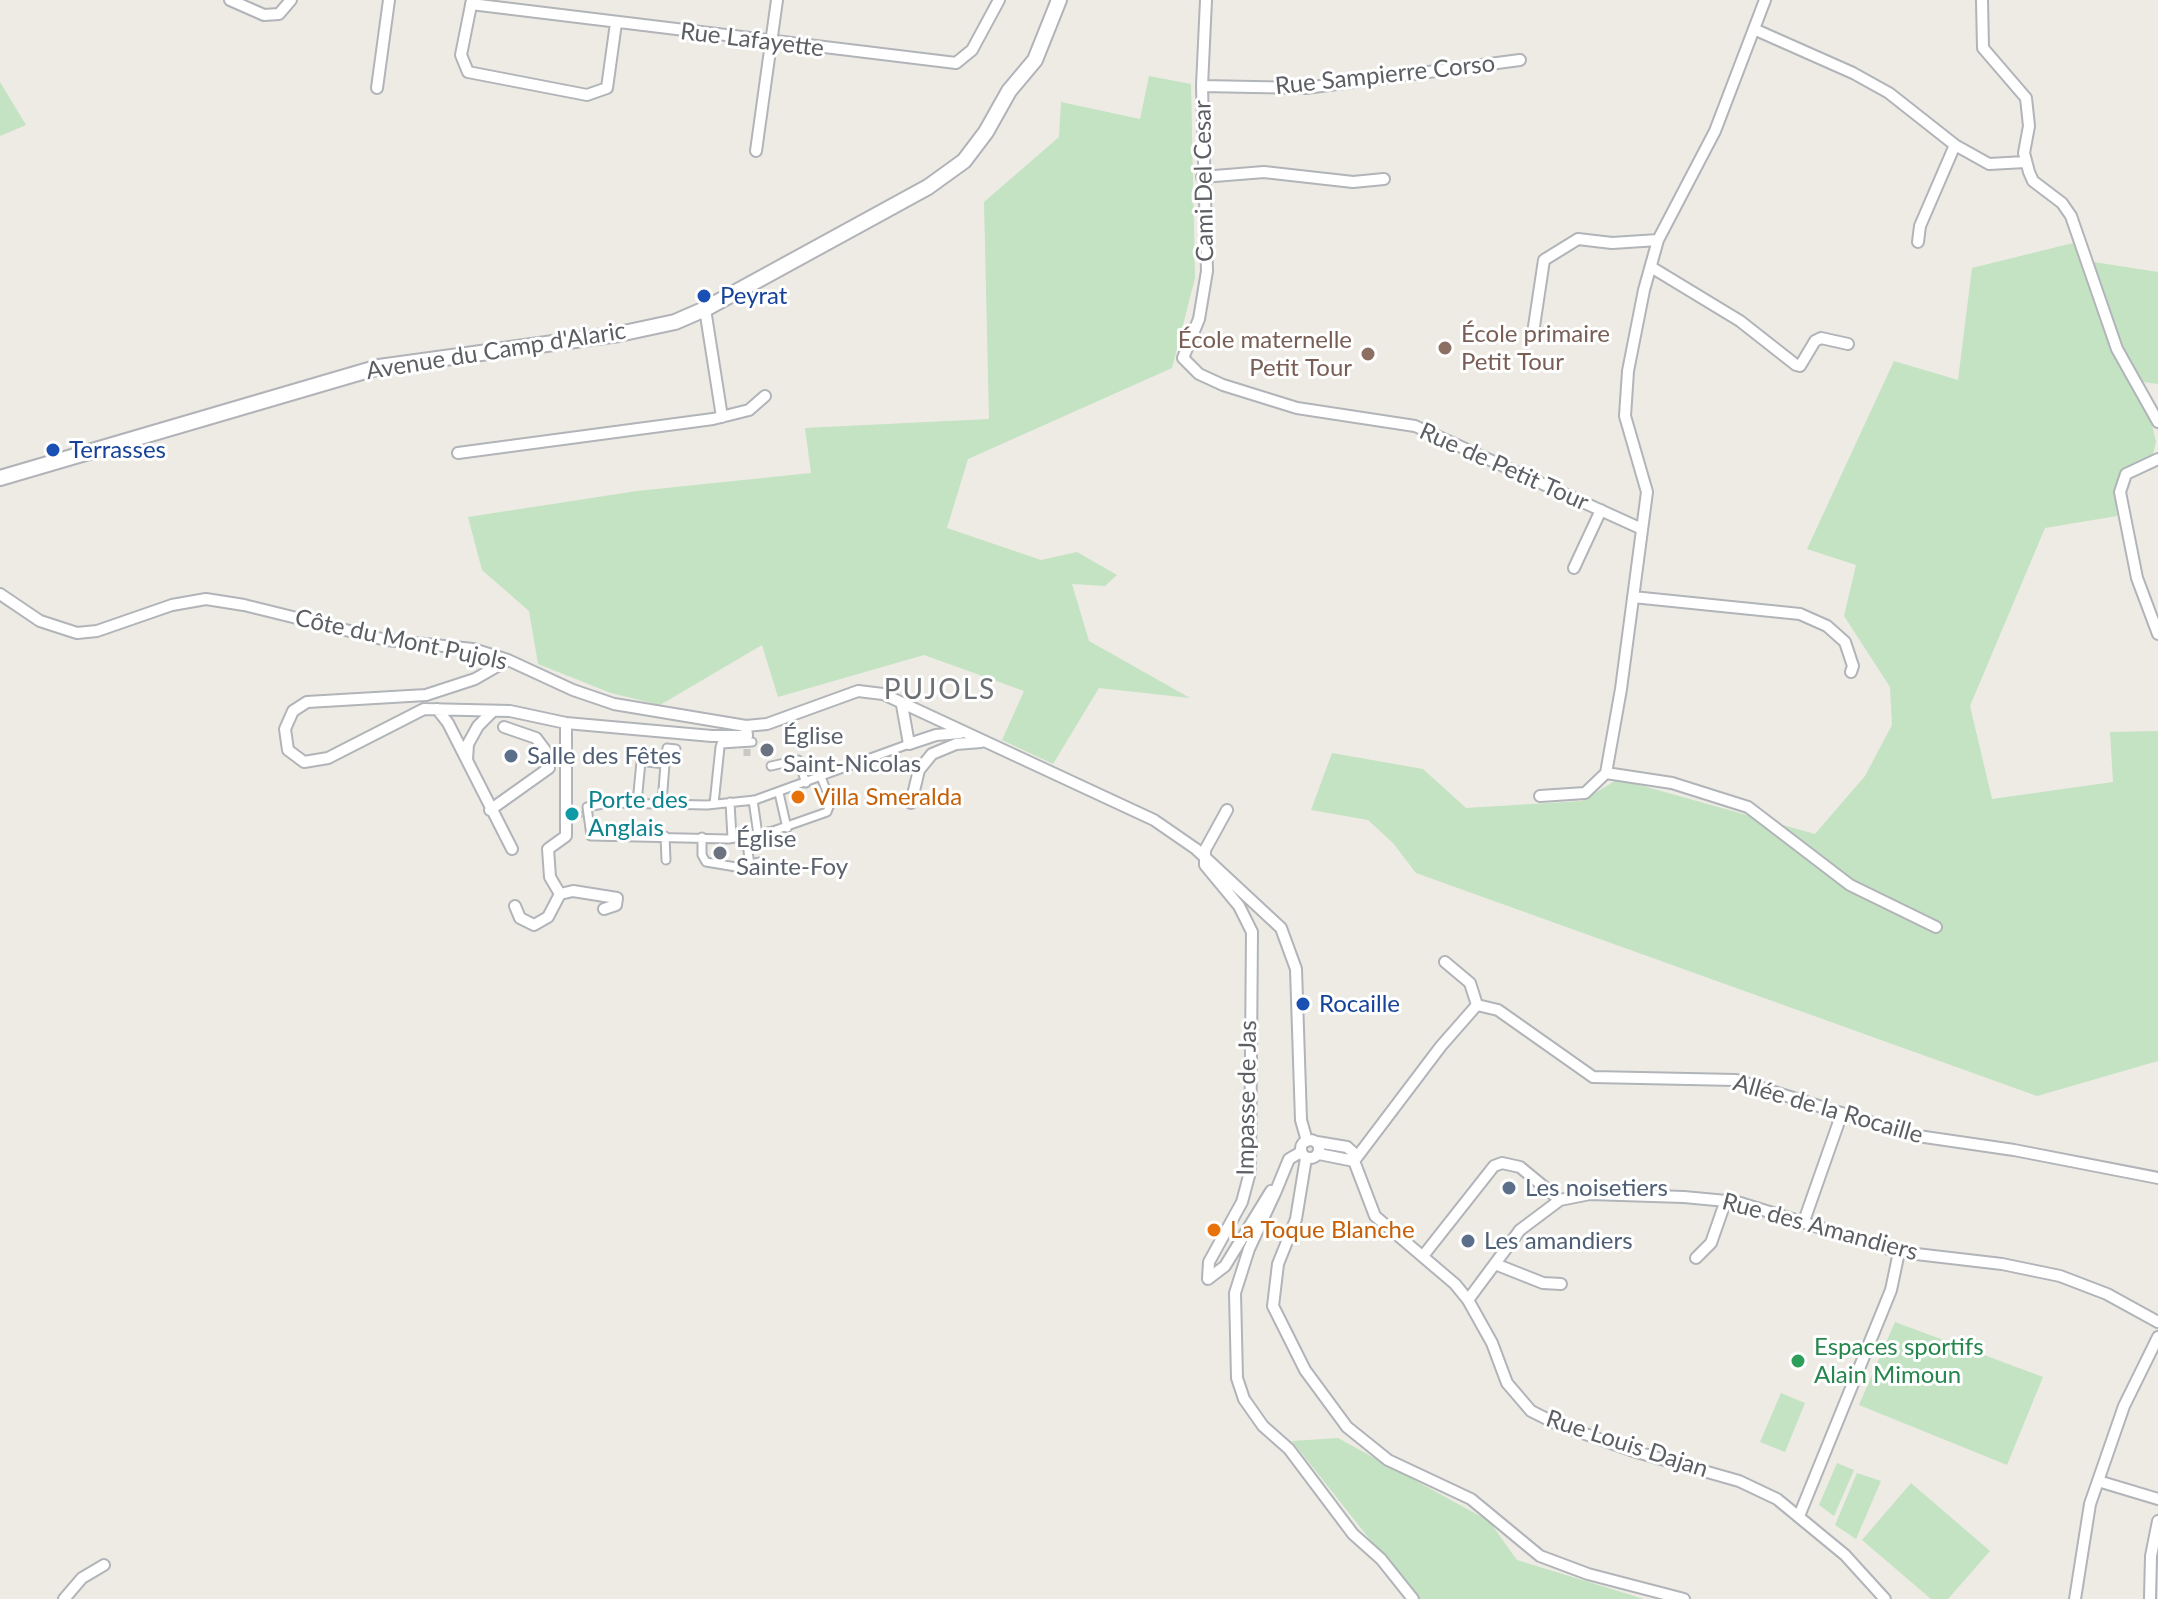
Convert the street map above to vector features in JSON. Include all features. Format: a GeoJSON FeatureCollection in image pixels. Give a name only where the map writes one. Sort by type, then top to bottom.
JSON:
{"type":"FeatureCollection","features":[{"type":"Feature","properties":{"kind":"main road","name":"Avenue du Camp d'Alaric"},"geometry":{"type":"LineString","coordinates":[[0,478],[365,370],[619,334],[675,322],[705,309],[928,187],[964,161],[986,132],[1009,91],[1035,60],[1059,0]]}},
{"type":"Feature","properties":{"kind":"street"},"geometry":{"type":"LineString","coordinates":[[230,0],[264,15],[279,14],[291,0]]}},
{"type":"Feature","properties":{"kind":"street"},"geometry":{"type":"LineString","coordinates":[[377,88],[389,0]]}},
{"type":"Feature","properties":{"kind":"street"},"geometry":{"type":"LineString","coordinates":[[756,151],[777,0]]}},
{"type":"Feature","properties":{"kind":"street","name":"Rue Lafayette"},"geometry":{"type":"LineString","coordinates":[[472,2],[772,43],[956,63],[972,50],[999,0]]}},
{"type":"Feature","properties":{"kind":"street","name":"Cami Del Cesar"},"geometry":{"type":"LineString","coordinates":[[1183,358],[1199,319],[1207,271],[1202,177],[1206,0]]}},
{"type":"Feature","properties":{"kind":"street"},"geometry":{"type":"LineString","coordinates":[[1540,796],[1585,793],[1606,773],[1647,492],[1625,416],[1628,371],[1658,240],[1715,131],[1765,0]]}},
{"type":"Feature","properties":{"kind":"street"},"geometry":{"type":"LineString","coordinates":[[1982,0],[1983,48],[2026,98],[2029,126],[2025,162],[2033,181],[2062,203],[2071,216],[2117,349],[2158,422]]}},
{"type":"Feature","properties":{"kind":"street"},"geometry":{"type":"LineString","coordinates":[[472,2],[461,55],[468,72],[587,95],[607,88],[616,23]]}},
{"type":"Feature","properties":{"kind":"street"},"geometry":{"type":"LineString","coordinates":[[1756,30],[1853,73],[1889,93],[1955,145],[1989,164],[2025,162]]}},
{"type":"Feature","properties":{"kind":"street","name":"Rue Sampierre Corso"},"geometry":{"type":"LineString","coordinates":[[1202,86],[1306,88],[1520,60]]}},
{"type":"Feature","properties":{"kind":"street"},"geometry":{"type":"LineString","coordinates":[[1918,242],[1920,226],[1955,145]]}},
{"type":"Feature","properties":{"kind":"street"},"geometry":{"type":"LineString","coordinates":[[1202,177],[1264,172],[1353,182],[1384,179]]}},
{"type":"Feature","properties":{"kind":"street"},"geometry":{"type":"LineString","coordinates":[[1533,333],[1544,260],[1578,239],[1612,243],[1658,240]]}},
{"type":"Feature","properties":{"kind":"street"},"geometry":{"type":"LineString","coordinates":[[1651,267],[1740,321],[1796,365],[1800,366],[1815,341],[1821,338],[1848,344]]}},
{"type":"Feature","properties":{"kind":"street"},"geometry":{"type":"LineString","coordinates":[[705,309],[722,417]]}},
{"type":"Feature","properties":{"kind":"street","name":"Rue de Petit Tour"},"geometry":{"type":"LineString","coordinates":[[1183,358],[1199,374],[1223,385],[1297,408],[1415,426],[1642,529]]}},
{"type":"Feature","properties":{"kind":"street"},"geometry":{"type":"LineString","coordinates":[[458,453],[722,417],[749,410],[765,396]]}},
{"type":"Feature","properties":{"kind":"street"},"geometry":{"type":"LineString","coordinates":[[2158,459],[2126,474],[2120,492],[2137,578],[2158,634]]}},
{"type":"Feature","properties":{"kind":"street"},"geometry":{"type":"LineString","coordinates":[[1574,568],[1601,510]]}},
{"type":"Feature","properties":{"kind":"street","name":"Côte du Mont Pujols"},"geometry":{"type":"LineString","coordinates":[[0,594],[40,621],[77,633],[97,631],[172,605],[206,599],[244,605],[386,640],[473,649],[508,660],[573,690],[747,738]]}},
{"type":"Feature","properties":{"kind":"street"},"geometry":{"type":"LineString","coordinates":[[1633,597],[1800,614],[1827,626],[1845,642],[1853,666],[1851,672]]}},
{"type":"Feature","properties":{"kind":"street"},"geometry":{"type":"LineString","coordinates":[[508,660],[475,679],[426,695],[307,702],[293,711],[285,729],[288,750],[304,762],[328,758],[424,709],[493,711],[566,723],[747,738]]}},
{"type":"Feature","properties":{"kind":"street"},"geometry":{"type":"LineString","coordinates":[[710,805],[720,745],[747,738],[767,724],[858,691],[883,694],[1154,820],[1206,859],[1281,928],[1292,952],[1297,983],[1301,1120],[1314,1146],[1355,1158],[1477,1005],[1470,983],[1445,962]]}},
{"type":"Feature","properties":{"kind":"street"},"geometry":{"type":"LineString","coordinates":[[902,705],[909,744]]}},
{"type":"Feature","properties":{"kind":"street"},"geometry":{"type":"LineString","coordinates":[[437,709],[448,723],[512,849]]}},
{"type":"Feature","properties":{"kind":"street"},"geometry":{"type":"LineString","coordinates":[[467,763],[468,744],[493,711]]}},
{"type":"Feature","properties":{"kind":"street"},"geometry":{"type":"LineString","coordinates":[[560,894],[550,877],[548,849],[566,836],[566,723]]}},
{"type":"Feature","properties":{"kind":"street"},"geometry":{"type":"LineString","coordinates":[[490,810],[549,768],[545,750],[536,738],[504,727]]}},
{"type":"Feature","properties":{"kind":"street"},"geometry":{"type":"LineString","coordinates":[[821,777],[831,802],[827,812],[787,828],[732,838],[591,836],[587,807],[637,803],[710,805],[753,800],[778,794],[821,777],[909,744],[936,735],[963,733]]}},
{"type":"Feature","properties":{"kind":"street"},"geometry":{"type":"LineString","coordinates":[[911,803],[919,770],[932,754],[956,744],[983,742]]}},
{"type":"Feature","properties":{"kind":"street"},"geometry":{"type":"LineString","coordinates":[[662,803],[667,748],[676,749]]}},
{"type":"Feature","properties":{"kind":"street"},"geometry":{"type":"LineString","coordinates":[[633,750],[642,751],[637,803]]}},
{"type":"Feature","properties":{"kind":"street"},"geometry":{"type":"LineString","coordinates":[[771,766],[798,760],[806,783]]}},
{"type":"Feature","properties":{"kind":"street"},"geometry":{"type":"LineString","coordinates":[[647,762],[665,764]]}},
{"type":"Feature","properties":{"kind":"street"},"geometry":{"type":"LineString","coordinates":[[1606,773],[1672,783],[1748,807],[1850,885],[1936,927]]}},
{"type":"Feature","properties":{"kind":"street"},"geometry":{"type":"LineString","coordinates":[[778,794],[787,828]]}},
{"type":"Feature","properties":{"kind":"street"},"geometry":{"type":"LineString","coordinates":[[753,800],[758,835]]}},
{"type":"Feature","properties":{"kind":"street"},"geometry":{"type":"LineString","coordinates":[[730,802],[732,838]]}},
{"type":"Feature","properties":{"kind":"street"},"geometry":{"type":"LineString","coordinates":[[1206,859],[1205,850],[1227,810]]}},
{"type":"Feature","properties":{"kind":"street"},"geometry":{"type":"LineString","coordinates":[[665,836],[666,860]]}},
{"type":"Feature","properties":{"kind":"street"},"geometry":{"type":"LineString","coordinates":[[705,836],[702,855],[706,862],[736,867],[760,862]]}},
{"type":"Feature","properties":{"kind":"street"},"geometry":{"type":"LineString","coordinates":[[746,837],[750,865]]}},
{"type":"Feature","properties":{"kind":"street","name":"Impasse de Jas"},"geometry":{"type":"LineString","coordinates":[[1206,859],[1205,865],[1239,906],[1252,932],[1250,1172],[1242,1202],[1209,1262],[1208,1279],[1225,1266],[1271,1191],[1275,1193],[1249,1249],[1235,1293],[1237,1378],[1244,1399],[1263,1426],[1289,1449],[1353,1534],[1381,1559],[1413,1599]]}},
{"type":"Feature","properties":{"kind":"street"},"geometry":{"type":"LineString","coordinates":[[515,906],[520,918],[534,925],[548,917],[560,894],[573,891],[617,898],[616,905],[604,909]]}},
{"type":"Feature","properties":{"kind":"street","name":"Allée de la Rocaille"},"geometry":{"type":"LineString","coordinates":[[1477,1005],[1498,1010],[1593,1077],[1736,1080],[1911,1135],[2014,1150],[2158,1178]]}},
{"type":"Feature","properties":{"kind":"street"},"geometry":{"type":"LineString","coordinates":[[1804,1221],[1842,1113]]}},
{"type":"Feature","properties":{"kind":"street"},"geometry":{"type":"LineString","coordinates":[[1275,1193],[1289,1159],[1304,1155],[1314,1146]]}},
{"type":"Feature","properties":{"kind":"street"},"geometry":{"type":"LineString","coordinates":[[1314,1146],[1304,1155],[1296,1219],[1278,1264],[1273,1306],[1305,1370],[1347,1427],[1388,1460],[1471,1499],[1540,1556],[1588,1574],[1684,1599]]}},
{"type":"Feature","properties":{"kind":"street","name":"Rue Louis Dajan"},"geometry":{"type":"LineString","coordinates":[[1355,1158],[1375,1216],[1455,1284],[1468,1300],[1492,1343],[1507,1383],[1531,1411],[1557,1424],[1633,1451],[1739,1481],[1777,1499],[1845,1555],[1881,1597]]}},
{"type":"Feature","properties":{"kind":"street"},"geometry":{"type":"LineString","coordinates":[[1423,1256],[1494,1166],[1502,1163],[1520,1167],[1560,1200]]}},
{"type":"Feature","properties":{"kind":"street","name":"Rue des Amandiers"},"geometry":{"type":"LineString","coordinates":[[1468,1300],[1529,1220],[1560,1200],[1590,1194],[1726,1200],[1899,1252],[2002,1264],[2060,1276],[2107,1294],[2158,1322]]}},
{"type":"Feature","properties":{"kind":"street"},"geometry":{"type":"LineString","coordinates":[[1696,1258],[1711,1243],[1726,1200]]}},
{"type":"Feature","properties":{"kind":"street"},"geometry":{"type":"LineString","coordinates":[[1799,1516],[1891,1290],[1899,1252]]}},
{"type":"Feature","properties":{"kind":"street"},"geometry":{"type":"LineString","coordinates":[[1495,1264],[1543,1283],[1561,1284]]}},
{"type":"Feature","properties":{"kind":"street"},"geometry":{"type":"LineString","coordinates":[[1455,1284],[1484,1276]]}},
{"type":"Feature","properties":{"kind":"street"},"geometry":{"type":"LineString","coordinates":[[2075,1599],[2090,1504],[2124,1406],[2158,1337]]}},
{"type":"Feature","properties":{"kind":"street"},"geometry":{"type":"LineString","coordinates":[[2098,1481],[2158,1499]]}},
{"type":"Feature","properties":{"kind":"street"},"geometry":{"type":"LineString","coordinates":[[2150,1599],[2151,1556],[2158,1521]]}},
{"type":"Feature","properties":{"kind":"street"},"geometry":{"type":"LineString","coordinates":[[64,1599],[82,1578],[104,1565]]}},
{"type":"Feature","properties":{"kind":"green space"},"geometry":{"type":"Polygon","coordinates":[[[1149,76],[1191,84],[1195,278],[1172,368],[968,459],[947,528],[1041,560],[1077,552],[1117,575],[1105,586],[1072,584],[1089,641],[1190,698],[1099,688],[1053,764],[1002,740],[1024,691],[924,655],[778,697],[762,645],[660,705],[611,693],[538,664],[529,611],[482,570],[468,517],[637,491],[811,473],[805,428],[989,419],[984,202],[1059,137],[1061,102],[1140,119],[1149,76]]]}},
{"type":"Feature","properties":{"kind":"green space"},"geometry":{"type":"Polygon","coordinates":[[[0,82],[26,125],[0,136],[0,82]]]}},
{"type":"Feature","properties":{"kind":"green space"},"geometry":{"type":"Polygon","coordinates":[[[2073,243],[2081,260],[2158,272],[2158,384],[2127,380],[2149,412],[2156,442],[2153,454],[2119,476],[2115,488],[2117,516],[2045,528],[1970,706],[1992,799],[2113,782],[2110,732],[2158,731],[2158,1061],[2037,1096],[1416,873],[1393,843],[1368,820],[1311,810],[1332,753],[1423,769],[1466,808],[1582,801],[1618,779],[1815,834],[1865,776],[1892,725],[1890,687],[1844,616],[1856,565],[1807,549],[1894,361],[1958,380],[1972,268],[2073,243]]]}},
{"type":"Feature","properties":{"kind":"green space"},"geometry":{"type":"Polygon","coordinates":[[[1895,1322],[2043,1377],[2007,1465],[1859,1405],[1895,1322]]]}},
{"type":"Feature","properties":{"kind":"green space"},"geometry":{"type":"Polygon","coordinates":[[[1781,1393],[1805,1403],[1785,1452],[1760,1442],[1781,1393]]]}},
{"type":"Feature","properties":{"kind":"green space"},"geometry":{"type":"Polygon","coordinates":[[[1338,1438],[1489,1521],[1517,1560],[1644,1599],[1417,1599],[1292,1441],[1338,1438]]]}},
{"type":"Feature","properties":{"kind":"green space"},"geometry":{"type":"Polygon","coordinates":[[[1837,1463],[1854,1470],[1834,1516],[1819,1505],[1837,1463]]]}},
{"type":"Feature","properties":{"kind":"green space"},"geometry":{"type":"Polygon","coordinates":[[[1857,1473],[1881,1481],[1856,1539],[1835,1525],[1857,1473]]]}},
{"type":"Feature","properties":{"kind":"green space"},"geometry":{"type":"Polygon","coordinates":[[[1911,1483],[1990,1551],[1948,1599],[1931,1599],[1862,1540],[1911,1483]]]}},
{"type":"Feature","properties":{"kind":"tunnel"},"geometry":{"type":"LineString","coordinates":[[747,746],[747,756]]}},
{"type":"Feature","properties":{"kind":"tunnel"},"geometry":{"type":"LineString","coordinates":[[566,815],[587,814]]}},
{"type":"Feature","properties":{"kind":"place","name":"Peyrat"},"geometry":{"type":"Point","coordinates":[704,296]}},
{"type":"Feature","properties":{"kind":"place","name":"École primaire Petit Tour"},"geometry":{"type":"Point","coordinates":[1445,348]}},
{"type":"Feature","properties":{"kind":"place","name":"École maternelle Petit Tour"},"geometry":{"type":"Point","coordinates":[1368,354]}},
{"type":"Feature","properties":{"kind":"place","name":"Terrasses"},"geometry":{"type":"Point","coordinates":[53,450]}},
{"type":"Feature","properties":{"kind":"place","name":"Église Saint-Nicolas"},"geometry":{"type":"Point","coordinates":[767,750]}},
{"type":"Feature","properties":{"kind":"place","name":"Salle des Fêtes"},"geometry":{"type":"Point","coordinates":[511,756]}},
{"type":"Feature","properties":{"kind":"place","name":"Villa Smeralda"},"geometry":{"type":"Point","coordinates":[798,797]}},
{"type":"Feature","properties":{"kind":"place","name":"Porte des Anglais"},"geometry":{"type":"Point","coordinates":[572,814]}},
{"type":"Feature","properties":{"kind":"place","name":"Église Sainte-Foy"},"geometry":{"type":"Point","coordinates":[720,853]}},
{"type":"Feature","properties":{"kind":"place","name":"Rocaille"},"geometry":{"type":"Point","coordinates":[1303,1004]}},
{"type":"Feature","properties":{"kind":"place","name":"Les noisetiers"},"geometry":{"type":"Point","coordinates":[1509,1188]}},
{"type":"Feature","properties":{"kind":"place","name":"La Toque Blanche"},"geometry":{"type":"Point","coordinates":[1214,1230]}},
{"type":"Feature","properties":{"kind":"place","name":"Les amandiers"},"geometry":{"type":"Point","coordinates":[1468,1241]}},
{"type":"Feature","properties":{"kind":"place","name":"Espaces sportifs Alain Mimoun"},"geometry":{"type":"Point","coordinates":[1798,1361]}},
{"type":"Feature","properties":{"kind":"district","name":"PUJOLS"},"geometry":{"type":"Point","coordinates":[940,690]}}]}
